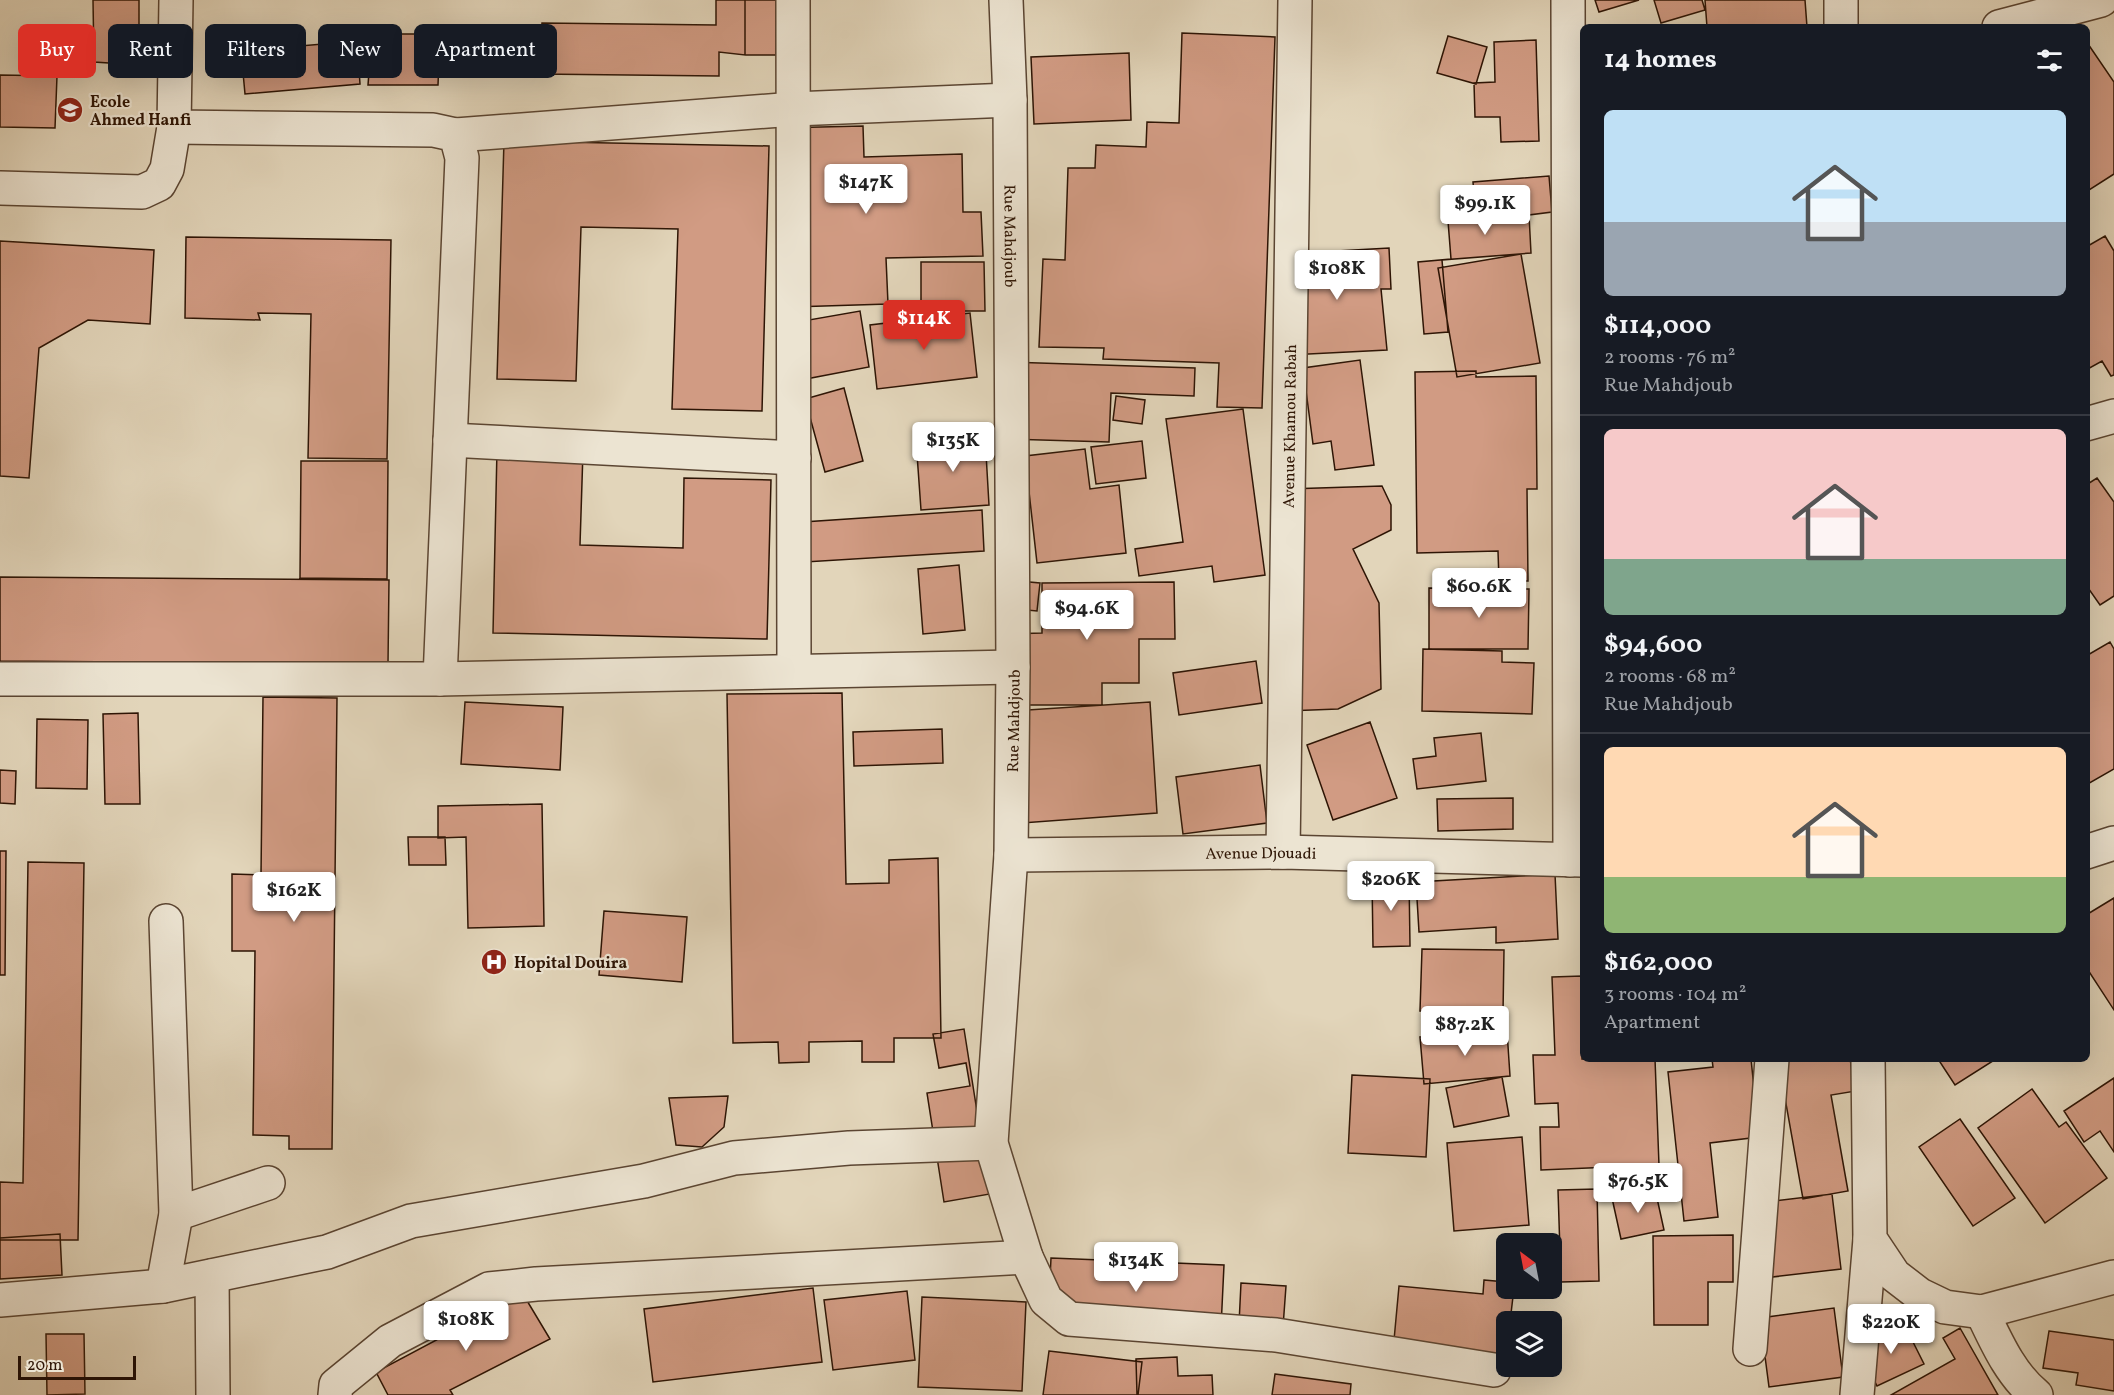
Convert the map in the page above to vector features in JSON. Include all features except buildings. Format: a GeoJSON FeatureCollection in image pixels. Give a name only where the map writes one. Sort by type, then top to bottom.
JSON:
{"type":"FeatureCollection","features":[{"type":"Feature","properties":{"kind":"street"},"geometry":{"type":"LineString","coordinates":[[0,188],[142,192],[159,184],[167,169],[174,127],[176,0]]}},
{"type":"Feature","properties":{"kind":"street"},"geometry":{"type":"LineString","coordinates":[[794,0],[794,671]]}},
{"type":"Feature","properties":{"kind":"street","name":"Rue Mahdjoub"},"geometry":{"type":"LineString","coordinates":[[1006,0],[1010,100],[1013,667],[1011,855],[991,1143],[1026,1257],[1046,1300],[1069,1319],[1276,1335],[1494,1370]]}},
{"type":"Feature","properties":{"kind":"street","name":"Avenue Khamou Rabah"},"geometry":{"type":"LineString","coordinates":[[1283,852],[1295,0]]}},
{"type":"Feature","properties":{"kind":"street"},"geometry":{"type":"LineString","coordinates":[[1568,0],[1576,860]]}},
{"type":"Feature","properties":{"kind":"street"},"geometry":{"type":"LineString","coordinates":[[1841,0],[1841,24]]}},
{"type":"Feature","properties":{"kind":"street"},"geometry":{"type":"LineString","coordinates":[[2010,24],[2101,0]]}},
{"type":"Feature","properties":{"kind":"street"},"geometry":{"type":"LineString","coordinates":[[174,127],[433,130],[456,135],[794,109],[1010,100]]}},
{"type":"Feature","properties":{"kind":"street"},"geometry":{"type":"LineString","coordinates":[[440,679],[462,158],[456,135]]}},
{"type":"Feature","properties":{"kind":"street"},"geometry":{"type":"LineString","coordinates":[[2090,423],[2114,416]]}},
{"type":"Feature","properties":{"kind":"street"},"geometry":{"type":"LineString","coordinates":[[450,440],[794,458]]}},
{"type":"Feature","properties":{"kind":"street"},"geometry":{"type":"LineString","coordinates":[[0,679],[440,679],[1013,667]]}},
{"type":"Feature","properties":{"kind":"street"},"geometry":{"type":"LineString","coordinates":[[2090,851],[2114,843]]}},
{"type":"Feature","properties":{"kind":"street","name":"Avenue Djouadi"},"geometry":{"type":"LineString","coordinates":[[1011,855],[1283,852],[1576,860]]}},
{"type":"Feature","properties":{"kind":"street"},"geometry":{"type":"LineString","coordinates":[[163,1286],[176,1214],[166,921]]}},
{"type":"Feature","properties":{"kind":"street"},"geometry":{"type":"LineString","coordinates":[[1750,1349],[1772,1062]]}},
{"type":"Feature","properties":{"kind":"street"},"geometry":{"type":"LineString","coordinates":[[1857,1395],[1870,1239],[1868,1062]]}},
{"type":"Feature","properties":{"kind":"street"},"geometry":{"type":"LineString","coordinates":[[0,1300],[163,1286],[327,1252],[411,1221],[644,1181],[734,1158],[849,1148],[991,1143]]}},
{"type":"Feature","properties":{"kind":"street"},"geometry":{"type":"LineString","coordinates":[[176,1214],[268,1183]]}},
{"type":"Feature","properties":{"kind":"street"},"geometry":{"type":"LineString","coordinates":[[1870,1239],[1894,1275],[1920,1295],[1945,1307],[1982,1312],[2114,1277]]}},
{"type":"Feature","properties":{"kind":"street"},"geometry":{"type":"LineString","coordinates":[[335,1395],[336,1385],[390,1341],[489,1289],[536,1284],[1026,1257]]}},
{"type":"Feature","properties":{"kind":"street"},"geometry":{"type":"LineString","coordinates":[[212,1276],[213,1395]]}},
{"type":"Feature","properties":{"kind":"street"},"geometry":{"type":"LineString","coordinates":[[1982,1312],[2005,1357],[2036,1395]]}},
{"type":"Feature","properties":{"kind":"place","name":"Ecole Ahmed Hanfi"},"geometry":{"type":"Point","coordinates":[70,110]}},
{"type":"Feature","properties":{"kind":"place","name":"Hopital Douira"},"geometry":{"type":"Point","coordinates":[494,962]}}]}
